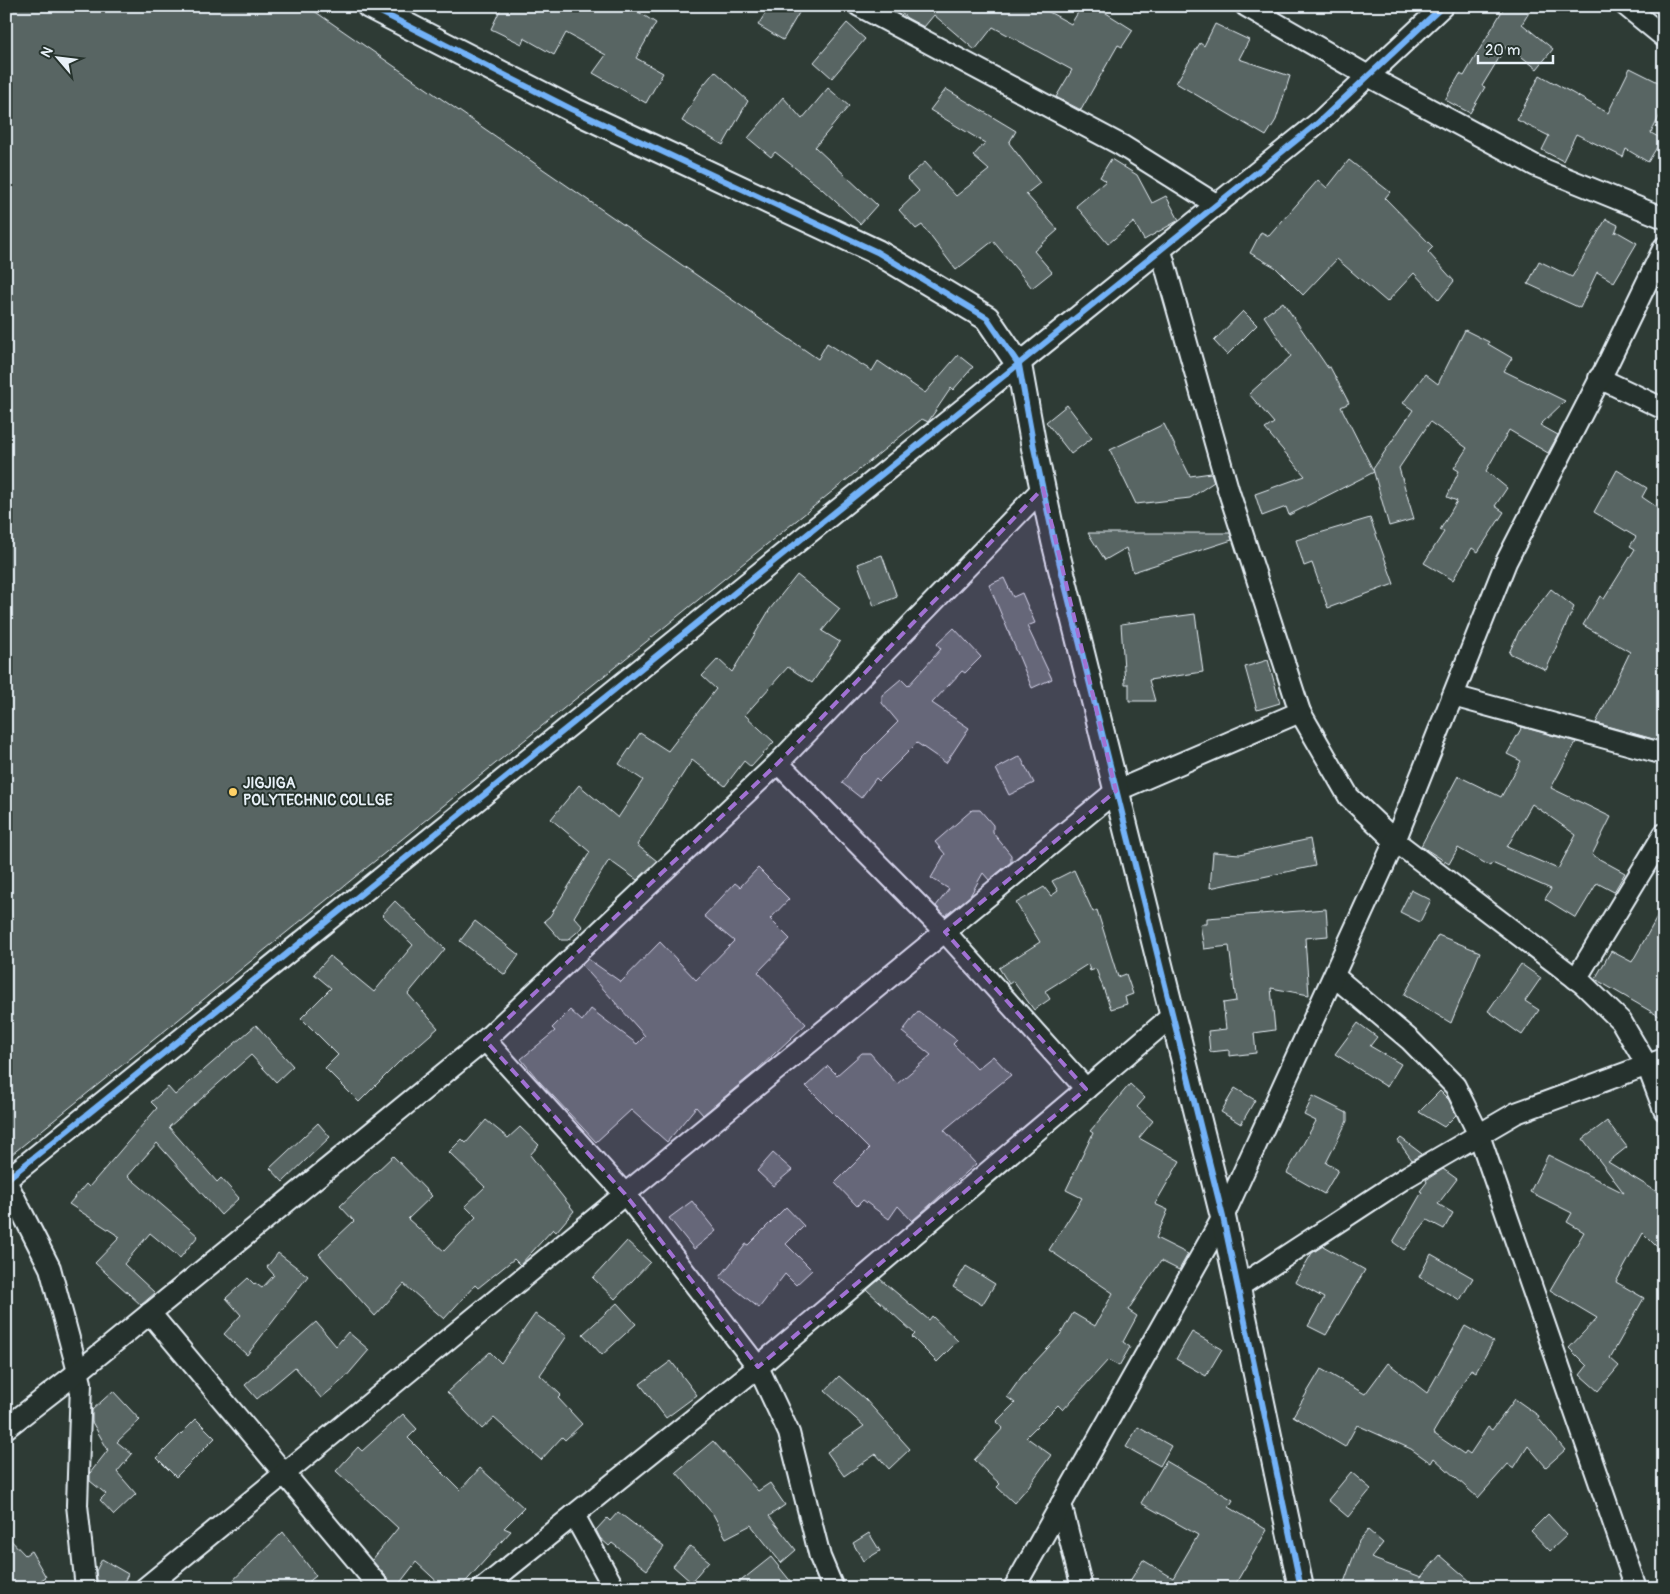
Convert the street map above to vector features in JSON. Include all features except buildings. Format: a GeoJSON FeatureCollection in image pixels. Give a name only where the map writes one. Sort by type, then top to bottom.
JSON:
{"type":"FeatureCollection","features":[{"type":"Feature","properties":{"kind":"street"},"geometry":{"type":"LineString","coordinates":[[369,6],[571,109],[877,252],[987,318],[1019,365],[1054,541],[1223,1217],[1301,1588]]}},
{"type":"Feature","properties":{"kind":"street"},"geometry":{"type":"LineString","coordinates":[[859,6],[1122,145],[1218,205]]}},
{"type":"Feature","properties":{"kind":"street"},"geometry":{"type":"LineString","coordinates":[[1246,6],[1368,76],[1536,166],[1664,218]]}},
{"type":"Feature","properties":{"kind":"street"},"geometry":{"type":"LineString","coordinates":[[86,1588],[77,1505],[81,1384],[50,1268],[6,1180],[1218,205],[1319,122],[1442,6]]}},
{"type":"Feature","properties":{"kind":"street"},"geometry":{"type":"LineString","coordinates":[[1626,6],[1664,37]]}},
{"type":"Feature","properties":{"kind":"street"},"geometry":{"type":"LineString","coordinates":[[1014,1588],[1223,1217],[1395,842],[1506,562],[1664,247]]}},
{"type":"Feature","properties":{"kind":"street"},"geometry":{"type":"LineString","coordinates":[[1161,251],[1228,489],[1300,712],[1349,797],[1395,842],[1576,979],[1621,1021],[1656,1062],[1664,1110]]}},
{"type":"Feature","properties":{"kind":"street"},"geometry":{"type":"LineString","coordinates":[[1599,378],[1664,409]]}},
{"type":"Feature","properties":{"kind":"street"},"geometry":{"type":"LineString","coordinates":[[6,1428],[78,1372],[486,1040],[778,764],[1043,488]]}},
{"type":"Feature","properties":{"kind":"street"},"geometry":{"type":"LineString","coordinates":[[1453,696],[1664,754]]}},
{"type":"Feature","properties":{"kind":"street"},"geometry":{"type":"LineString","coordinates":[[146,1588],[1116,791],[1300,712]]}},
{"type":"Feature","properties":{"kind":"street"},"geometry":{"type":"LineString","coordinates":[[778,764],[945,932],[1086,1089]]}},
{"type":"Feature","properties":{"kind":"street"},"geometry":{"type":"LineString","coordinates":[[1576,979],[1664,834]]}},
{"type":"Feature","properties":{"kind":"street"},"geometry":{"type":"LineString","coordinates":[[1334,976],[1410,1040],[1455,1086],[1479,1135],[1636,1588]]}},
{"type":"Feature","properties":{"kind":"street"},"geometry":{"type":"LineString","coordinates":[[483,1588],[758,1367],[1172,1016]]}},
{"type":"Feature","properties":{"kind":"street"},"geometry":{"type":"LineString","coordinates":[[486,1040],[625,1194],[758,1367],[789,1433],[820,1557],[833,1588]]}},
{"type":"Feature","properties":{"kind":"street"},"geometry":{"type":"LineString","coordinates":[[1237,1288],[1408,1176],[1516,1113],[1656,1062]]}},
{"type":"Feature","properties":{"kind":"street"},"geometry":{"type":"LineString","coordinates":[[150,1313],[380,1588]]}},
{"type":"Feature","properties":{"kind":"street"},"geometry":{"type":"LineString","coordinates":[[1061,1504],[1082,1588]]}},
{"type":"Feature","properties":{"kind":"street"},"geometry":{"type":"LineString","coordinates":[[574,1514],[614,1588]]}},
{"type":"Feature","properties":{"kind":"highlighted area"},"geometry":{"type":"Polygon","coordinates":[[[1043,488],[1116,791],[945,932],[1086,1089],[758,1367],[625,1194],[485,1040],[778,763],[1043,488]]]}},
{"type":"Feature","properties":{"kind":"cycle path"},"geometry":{"type":"LineString","coordinates":[[369,6],[571,109],[877,252],[987,318],[1019,365],[1054,541],[1223,1217],[1301,1588]]}},
{"type":"Feature","properties":{"kind":"cycle path"},"geometry":{"type":"LineString","coordinates":[[6,1180],[1319,122],[1443,6]]}},
{"type":"Feature","properties":{"kind":"place","name":"JIGJIGA POLYTECHNIC COLLGE"},"geometry":{"type":"Point","coordinates":[233,792]}}]}
